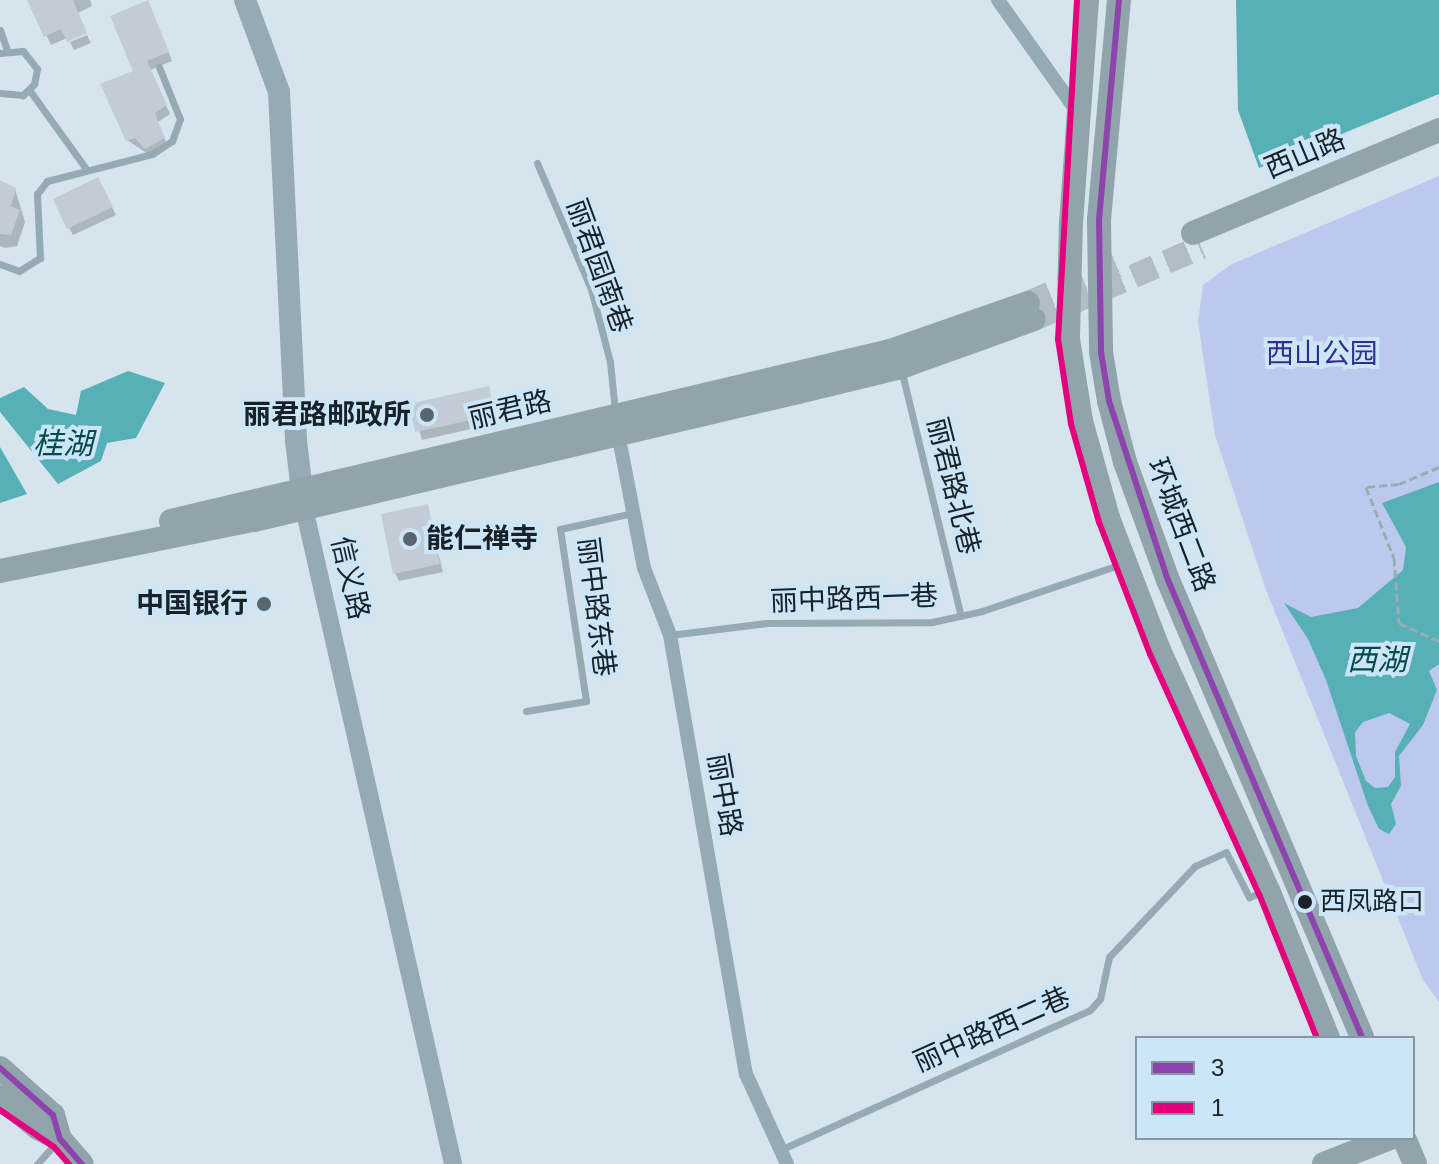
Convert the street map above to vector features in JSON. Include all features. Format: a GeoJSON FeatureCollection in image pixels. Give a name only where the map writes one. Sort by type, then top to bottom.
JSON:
{"type":"FeatureCollection","features":[{"type":"Feature","properties":{"kind":"main road","name":"信义路"},"geometry":{"type":"LineString","coordinates":[[245,0],[279,92],[303,499]]}},
{"type":"Feature","properties":{"kind":"main road"},"geometry":{"type":"LineString","coordinates":[[1087,0],[1078,113],[1068,339],[1081,421],[1108,518],[1128,562],[1159,650],[1268,890],[1327,1036]]}},
{"type":"Feature","properties":{"kind":"main road","name":"环城西二路"},"geometry":{"type":"LineString","coordinates":[[1119,0],[1099,220],[1101,352],[1109,401],[1125,462],[1168,580],[1361,1036]]}},
{"type":"Feature","properties":{"kind":"main road","name":"西山路"},"geometry":{"type":"LineString","coordinates":[[1439,130],[1197,240],[1439,147]]}},
{"type":"Feature","properties":{"kind":"main road","name":"丽君路"},"geometry":{"type":"LineString","coordinates":[[3,563],[303,499],[617,423],[1031,311],[901,367],[617,423]]}},
{"type":"Feature","properties":{"kind":"main road"},"geometry":{"type":"LineString","coordinates":[[0,1068],[53,1115],[60,1139]]}},
{"type":"Feature","properties":{"kind":"main road"},"geometry":{"type":"LineString","coordinates":[[0,1097],[38,1128],[60,1139],[82,1164]]}},
{"type":"Feature","properties":{"kind":"main road"},"geometry":{"type":"LineString","coordinates":[[1405,1140],[1415,1164]]}},
{"type":"Feature","properties":{"kind":"main road"},"geometry":{"type":"LineString","coordinates":[[1324,1164],[1377,1146]]}},
{"type":"Feature","properties":{"kind":"street"},"geometry":{"type":"LineString","coordinates":[[998,0],[1078,113]]}},
{"type":"Feature","properties":{"kind":"street","name":"丽中路"},"geometry":{"type":"LineString","coordinates":[[617,423],[644,568],[670,635],[746,1074],[783,1157]]}},
{"type":"Feature","properties":{"kind":"street","name":"信义路"},"geometry":{"type":"LineString","coordinates":[[303,499],[453,1164]]}},
{"type":"Feature","properties":{"kind":"lane"},"geometry":{"type":"LineString","coordinates":[[0,30],[4,51],[23,51],[35,62],[37,77],[30,91],[15,97],[0,93]]}},
{"type":"Feature","properties":{"kind":"lane"},"geometry":{"type":"LineString","coordinates":[[0,264],[19,271],[40,258],[40,189],[51,179],[152,154],[172,141],[180,119],[159,67]]}},
{"type":"Feature","properties":{"kind":"lane"},"geometry":{"type":"LineString","coordinates":[[30,91],[87,170]]}},
{"type":"Feature","properties":{"kind":"lane","name":"丽君园南巷"},"geometry":{"type":"LineString","coordinates":[[537,163],[591,289],[610,362],[617,423]]}},
{"type":"Feature","properties":{"kind":"lane","name":"丽君路北巷"},"geometry":{"type":"LineString","coordinates":[[901,367],[961,616]]}},
{"type":"Feature","properties":{"kind":"lane","name":"丽中路东巷"},"geometry":{"type":"LineString","coordinates":[[526,711],[586,701],[560,529],[633,513]]}},
{"type":"Feature","properties":{"kind":"lane","name":"丽中路西一巷"},"geometry":{"type":"LineString","coordinates":[[670,635],[766,623],[932,622],[961,616],[1128,562]]}},
{"type":"Feature","properties":{"kind":"lane","name":"丽中路西二巷"},"geometry":{"type":"LineString","coordinates":[[783,1157],[1090,1010],[1100,999],[1109,957],[1195,866],[1226,852],[1249,897],[1268,890]]}},
{"type":"Feature","properties":{"kind":"lane"},"geometry":{"type":"LineString","coordinates":[[37,1164],[60,1139]]}},
{"type":"Feature","properties":{"kind":"path"},"geometry":{"type":"LineString","coordinates":[[1439,467],[1399,484],[1366,487],[1394,558],[1393,579],[1399,623],[1439,641]]}},
{"type":"Feature","properties":{"kind":"green space","name":"西山公园"},"geometry":{"type":"Polygon","coordinates":[[[1439,176],[1439,1002],[1423,980],[1266,590],[1215,435],[1198,322],[1203,285],[1232,264],[1439,176]]]}},
{"type":"Feature","properties":{"kind":"water"},"geometry":{"type":"Polygon","coordinates":[[[1236,0],[1439,0],[1439,94],[1259,168],[1238,110],[1236,0]]]}},
{"type":"Feature","properties":{"kind":"water","name":"桂湖"},"geometry":{"type":"Polygon","coordinates":[[[128,371],[165,383],[136,438],[107,443],[101,461],[58,484],[0,412],[0,398],[24,387],[48,409],[76,415],[81,391],[128,371]]]}},
{"type":"Feature","properties":{"kind":"water","name":"桂湖"},"geometry":{"type":"Polygon","coordinates":[[[0,447],[27,494],[0,503],[0,447]]]}},
{"type":"Feature","properties":{"kind":"water","name":"西湖"},"geometry":{"type":"Polygon","coordinates":[[[1439,482],[1439,664],[1429,671],[1437,690],[1423,725],[1399,756],[1401,786],[1391,804],[1396,824],[1389,834],[1379,829],[1368,806],[1326,680],[1308,639],[1284,603],[1311,617],[1358,608],[1403,570],[1406,547],[1382,503],[1439,482]],[[1389,713],[1363,722],[1355,732],[1356,756],[1366,781],[1375,788],[1388,787],[1395,777],[1395,752],[1410,724],[1389,713]]]}},
{"type":"Feature","properties":{"kind":"building"},"geometry":{"type":"Polygon","coordinates":[[[27,0],[73,0],[87,33],[67,42],[61,29],[44,37],[27,0]]]}},
{"type":"Feature","properties":{"kind":"building"},"geometry":{"type":"Polygon","coordinates":[[[148,0],[169,52],[147,61],[167,105],[155,113],[165,138],[145,149],[135,138],[126,141],[100,84],[133,71],[110,16],[148,0]]]}},
{"type":"Feature","properties":{"kind":"building"},"geometry":{"type":"Polygon","coordinates":[[[98,177],[113,207],[67,229],[53,199],[98,177]]]}},
{"type":"Feature","properties":{"kind":"building"},"geometry":{"type":"Polygon","coordinates":[[[0,180],[16,188],[11,206],[20,210],[11,235],[0,234],[0,180]]]}},
{"type":"Feature","properties":{"kind":"building"},"geometry":{"type":"Polygon","coordinates":[[[489,386],[495,415],[415,432],[409,404],[489,386]]]}},
{"type":"Feature","properties":{"kind":"building","name":"能仁禅寺"},"geometry":{"type":"Polygon","coordinates":[[[428,504],[440,564],[393,574],[381,514],[428,504]]]}},
{"type":"Feature","properties":{"kind":"tunnel"},"geometry":{"type":"LineString","coordinates":[[1034,319],[1201,247]]}},
{"type":"Feature","properties":{"kind":"tunnel"},"geometry":{"type":"LineString","coordinates":[[1028,303],[1117,265]]}},
{"type":"Feature","properties":{"kind":"transit line","name":"1"},"geometry":{"type":"LineString","coordinates":[[1077,0],[1058,339],[1071,424],[1099,522],[1150,654],[1259,894],[1316,1036]]}},
{"type":"Feature","properties":{"kind":"transit line","name":"3"},"geometry":{"type":"LineString","coordinates":[[1119,0],[1099,220],[1101,352],[1109,401],[1168,580],[1361,1036]]}},
{"type":"Feature","properties":{"kind":"transit line","name":"3"},"geometry":{"type":"LineString","coordinates":[[0,1068],[53,1115],[60,1139],[82,1164]]}},
{"type":"Feature","properties":{"kind":"transit line","name":"1"},"geometry":{"type":"LineString","coordinates":[[0,1110],[54,1147],[69,1164]]}},
{"type":"Feature","properties":{"kind":"place","name":"丽君路邮政所"},"geometry":{"type":"Point","coordinates":[427,415]}},
{"type":"Feature","properties":{"kind":"place","name":"能仁禅寺"},"geometry":{"type":"Point","coordinates":[410,539]}},
{"type":"Feature","properties":{"kind":"place","name":"中国银行"},"geometry":{"type":"Point","coordinates":[264,604]}},
{"type":"Feature","properties":{"kind":"place","name":"西凤路口"},"geometry":{"type":"Point","coordinates":[1305,902]}}]}
